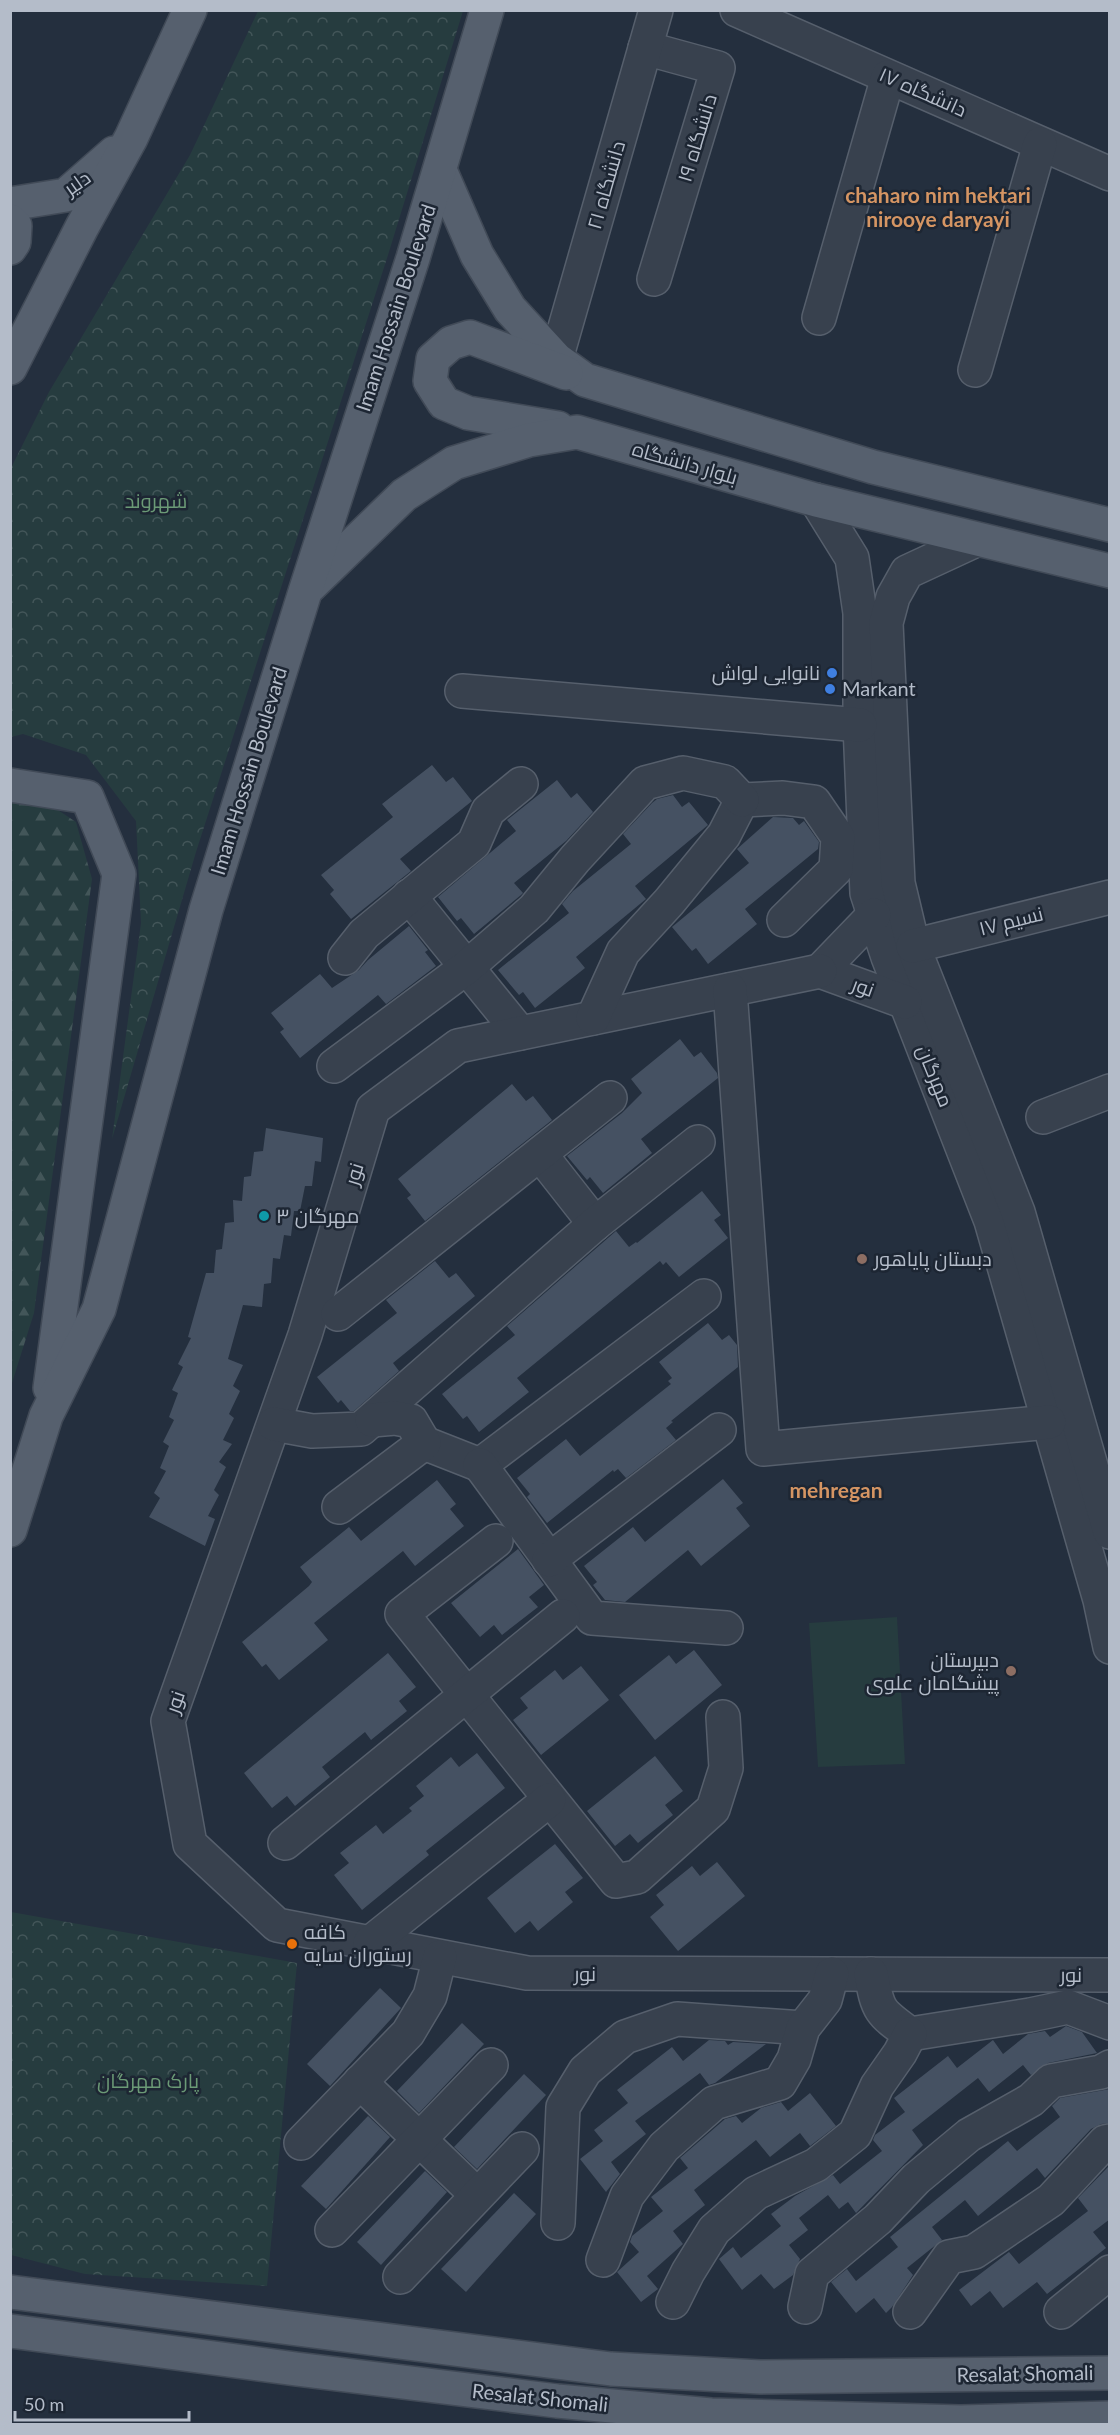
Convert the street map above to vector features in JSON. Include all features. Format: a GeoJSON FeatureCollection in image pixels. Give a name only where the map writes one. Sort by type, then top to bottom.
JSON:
{"type":"FeatureCollection","features":[{"type":"Feature","properties":{"kind":"main road"},"geometry":{"type":"LineString","coordinates":[[10,368],[82,227],[131,138],[190,10]]}},
{"type":"Feature","properties":{"kind":"main road","name":"Imam Hossain Boulevard"},"geometry":{"type":"LineString","coordinates":[[10,1530],[46,1416],[99,1309],[206,910],[304,592],[440,170],[487,10]]}},
{"type":"Feature","properties":{"kind":"main road","name":"دلیر"},"geometry":{"type":"LineString","coordinates":[[10,204],[66,195],[131,138]]}},
{"type":"Feature","properties":{"kind":"main road"},"geometry":{"type":"LineString","coordinates":[[440,170],[477,255],[510,309],[556,359],[585,380]]}},
{"type":"Feature","properties":{"kind":"main road"},"geometry":{"type":"LineString","coordinates":[[10,221],[15,226],[14,242],[10,248]]}},
{"type":"Feature","properties":{"kind":"main road"},"geometry":{"type":"LineString","coordinates":[[577,432],[468,413],[444,403],[430,381],[433,359],[451,343],[470,337],[585,380],[873,466],[1110,525]]}},
{"type":"Feature","properties":{"kind":"main road","name":"بلوار دانشگاه"},"geometry":{"type":"LineString","coordinates":[[304,592],[404,495],[454,463],[529,440],[577,432],[816,500],[1110,571]]}},
{"type":"Feature","properties":{"kind":"main road"},"geometry":{"type":"LineString","coordinates":[[989,543],[1016,502]]}},
{"type":"Feature","properties":{"kind":"main road"},"geometry":{"type":"LineString","coordinates":[[10,785],[87,796],[119,874],[46,1416],[10,1465]]}},
{"type":"Feature","properties":{"kind":"main road","name":"Resalat Shomali"},"geometry":{"type":"LineString","coordinates":[[10,2292],[611,2369],[760,2377],[1109,2372]]}},
{"type":"Feature","properties":{"kind":"main road","name":"Resalat Shomali"},"geometry":{"type":"LineString","coordinates":[[10,2331],[711,2420],[961,2422],[1110,2418]]}},
{"type":"Feature","properties":{"kind":"main road"},"geometry":{"type":"LineString","coordinates":[[10,2348],[50,2336]]}},
{"type":"Feature","properties":{"kind":"street","name":"دانشگاه ۲۱"},"geometry":{"type":"LineString","coordinates":[[556,359],[656,10]]}},
{"type":"Feature","properties":{"kind":"street","name":"دانشگاه ۱۷"},"geometry":{"type":"LineString","coordinates":[[749,13],[888,77],[1110,174]]}},
{"type":"Feature","properties":{"kind":"street","name":"دانشگاه ۱۹"},"geometry":{"type":"LineString","coordinates":[[645,48],[718,68],[654,279]]}},
{"type":"Feature","properties":{"kind":"street"},"geometry":{"type":"LineString","coordinates":[[819,318],[888,77]]}},
{"type":"Feature","properties":{"kind":"street"},"geometry":{"type":"LineString","coordinates":[[975,370],[1040,144]]}},
{"type":"Feature","properties":{"kind":"street","name":"مهرگان"},"geometry":{"type":"LineString","coordinates":[[816,500],[852,558],[860,613],[860,725],[867,893],[905,1002],[952,1083],[1018,1212],[1103,1491],[1110,1532]]}},
{"type":"Feature","properties":{"kind":"street","name":"مهرگان"},"geometry":{"type":"LineString","coordinates":[[989,543],[908,572],[893,597],[886,623],[898,883],[913,946],[1100,1600],[1110,1647]]}},
{"type":"Feature","properties":{"kind":"street"},"geometry":{"type":"LineString","coordinates":[[855,582],[868,566],[884,568],[890,576],[893,597]]}},
{"type":"Feature","properties":{"kind":"street"},"geometry":{"type":"LineString","coordinates":[[462,691],[860,725]]}},
{"type":"Feature","properties":{"kind":"street"},"geometry":{"type":"LineString","coordinates":[[334,1066],[467,968],[534,909],[575,859],[645,783],[683,773],[725,782],[742,800],[783,798],[814,802],[838,837],[836,869],[784,920]]}},
{"type":"Feature","properties":{"kind":"street"},"geometry":{"type":"LineString","coordinates":[[345,958],[364,934],[474,843],[488,811],[521,784]]}},
{"type":"Feature","properties":{"kind":"street"},"geometry":{"type":"LineString","coordinates":[[593,1018],[623,952],[669,902],[724,835],[742,800]]}},
{"type":"Feature","properties":{"kind":"street"},"geometry":{"type":"LineString","coordinates":[[409,896],[520,1033]]}},
{"type":"Feature","properties":{"kind":"street","name":"نسیم ۱۷"},"geometry":{"type":"LineString","coordinates":[[913,946],[1110,897]]}},
{"type":"Feature","properties":{"kind":"street","name":"نور"},"geometry":{"type":"LineString","coordinates":[[820,971],[874,915]]}},
{"type":"Feature","properties":{"kind":"street","name":"نور"},"geometry":{"type":"LineString","coordinates":[[905,1002],[820,971],[458,1046],[373,1110],[305,1335],[168,1721],[190,1844],[277,1925],[527,1973],[1110,1975]]}},
{"type":"Feature","properties":{"kind":"street"},"geometry":{"type":"LineString","coordinates":[[730,990],[763,1449],[1049,1422]]}},
{"type":"Feature","properties":{"kind":"street"},"geometry":{"type":"LineString","coordinates":[[1043,1117],[1110,1091]]}},
{"type":"Feature","properties":{"kind":"street"},"geometry":{"type":"LineString","coordinates":[[338,1314],[610,1098]]}},
{"type":"Feature","properties":{"kind":"street"},"geometry":{"type":"LineString","coordinates":[[274,1424],[312,1431],[361,1429],[595,1224],[698,1142]]}},
{"type":"Feature","properties":{"kind":"street"},"geometry":{"type":"LineString","coordinates":[[540,1154],[595,1224]]}},
{"type":"Feature","properties":{"kind":"street"},"geometry":{"type":"LineString","coordinates":[[480,1465],[704,1296]]}},
{"type":"Feature","properties":{"kind":"street"},"geometry":{"type":"LineString","coordinates":[[372,1420],[395,1418],[411,1421],[424,1443],[480,1465],[592,1618],[726,1628]]}},
{"type":"Feature","properties":{"kind":"street"},"geometry":{"type":"LineString","coordinates":[[549,1560],[719,1430]]}},
{"type":"Feature","properties":{"kind":"street"},"geometry":{"type":"LineString","coordinates":[[339,1507],[424,1443]]}},
{"type":"Feature","properties":{"kind":"street"},"geometry":{"type":"LineString","coordinates":[[496,1541],[402,1614],[616,1881],[637,1877],[713,1809],[726,1768],[723,1717]]}},
{"type":"Feature","properties":{"kind":"street"},"geometry":{"type":"LineString","coordinates":[[285,1843],[563,1616]]}},
{"type":"Feature","properties":{"kind":"street"},"geometry":{"type":"LineString","coordinates":[[370,1943],[549,1800]]}},
{"type":"Feature","properties":{"kind":"street"},"geometry":{"type":"LineString","coordinates":[[301,2143],[408,2033],[430,1996],[440,1957]]}},
{"type":"Feature","properties":{"kind":"street"},"geometry":{"type":"LineString","coordinates":[[603,2260],[627,2196],[664,2147],[714,2103],[780,2083],[794,2059],[802,2028],[825,2000],[832,1974]]}},
{"type":"Feature","properties":{"kind":"street"},"geometry":{"type":"LineString","coordinates":[[871,1974],[876,2004],[889,2019],[910,2034],[1068,2007],[1110,2022]]}},
{"type":"Feature","properties":{"kind":"street"},"geometry":{"type":"LineString","coordinates":[[558,2223],[563,2108],[585,2071],[625,2037],[677,2019],[802,2028]]}},
{"type":"Feature","properties":{"kind":"street"},"geometry":{"type":"LineString","coordinates":[[673,2302],[688,2272],[714,2230],[756,2193],[816,2165],[855,2134],[877,2086],[910,2034]]}},
{"type":"Feature","properties":{"kind":"street"},"geometry":{"type":"LineString","coordinates":[[332,2230],[491,2065]]}},
{"type":"Feature","properties":{"kind":"street"},"geometry":{"type":"LineString","coordinates":[[805,2307],[812,2274],[878,2219],[916,2179],[969,2135],[1031,2100],[1051,2080],[1101,2072],[1110,2067]]}},
{"type":"Feature","properties":{"kind":"street"},"geometry":{"type":"LineString","coordinates":[[360,2082],[477,2195]]}},
{"type":"Feature","properties":{"kind":"street"},"geometry":{"type":"LineString","coordinates":[[910,2313],[949,2257],[974,2252],[1051,2200],[1105,2142],[1110,2141]]}},
{"type":"Feature","properties":{"kind":"street"},"geometry":{"type":"LineString","coordinates":[[400,2277],[522,2149]]}},
{"type":"Feature","properties":{"kind":"street"},"geometry":{"type":"LineString","coordinates":[[1061,2312],[1110,2272]]}},
{"type":"Feature","properties":{"kind":"green space","name":"شهروند"},"geometry":{"type":"Polygon","coordinates":[[[258,11],[463,11],[388,255],[196,852],[112,1139],[141,923],[136,821],[86,755],[23,734],[11,737],[11,468],[49,392],[190,155],[258,11]]]}},
{"type":"Feature","properties":{"kind":"green space"},"geometry":{"type":"Polygon","coordinates":[[[32,793],[76,822],[92,879],[34,1313],[11,1386],[10,802],[32,793]]]}},
{"type":"Feature","properties":{"kind":"green space"},"geometry":{"type":"Polygon","coordinates":[[[897,1617],[905,1764],[818,1767],[809,1623],[897,1617]]]}},
{"type":"Feature","properties":{"kind":"green space","name":"پارک مهرگان"},"geometry":{"type":"Polygon","coordinates":[[[11,1912],[297,1963],[267,2286],[85,2274],[11,2255],[11,1912]]]}},
{"type":"Feature","properties":{"kind":"building"},"geometry":{"type":"Polygon","coordinates":[[[432,765],[446,782],[453,777],[472,801],[400,859],[411,871],[351,919],[330,894],[334,890],[321,875],[393,817],[382,804],[432,765]]]}},
{"type":"Feature","properties":{"kind":"building"},"geometry":{"type":"Polygon","coordinates":[[[557,780],[571,798],[577,793],[593,812],[566,841],[514,883],[523,893],[474,934],[461,918],[457,921],[438,897],[516,831],[507,820],[557,780]]]}},
{"type":"Feature","properties":{"kind":"building"},"geometry":{"type":"Polygon","coordinates":[[[673,795],[682,807],[689,802],[708,825],[635,886],[646,899],[576,957],[585,968],[535,1008],[523,992],[519,995],[498,970],[569,913],[562,904],[573,891],[631,844],[623,834],[657,799],[673,795]]]}},
{"type":"Feature","properties":{"kind":"building"},"geometry":{"type":"Polygon","coordinates":[[[773,817],[793,818],[799,825],[804,821],[819,842],[818,849],[745,909],[757,924],[708,964],[696,948],[692,951],[672,927],[749,863],[737,849],[773,817]]]}},
{"type":"Feature","properties":{"kind":"building"},"geometry":{"type":"Polygon","coordinates":[[[409,926],[428,950],[425,952],[436,966],[386,1004],[378,995],[300,1058],[280,1032],[284,1029],[271,1013],[320,974],[332,988],[359,970],[409,926]]]}},
{"type":"Feature","properties":{"kind":"building"},"geometry":{"type":"Polygon","coordinates":[[[680,1039],[694,1057],[701,1052],[717,1073],[718,1078],[641,1139],[652,1153],[603,1193],[590,1177],[587,1180],[567,1156],[622,1113],[642,1093],[631,1079],[680,1039]]]}},
{"type":"Feature","properties":{"kind":"building"},"geometry":{"type":"Polygon","coordinates":[[[512,1084],[526,1101],[533,1096],[552,1120],[425,1221],[407,1198],[411,1195],[398,1179],[512,1084]]]}},
{"type":"Feature","properties":{"kind":"building"},"geometry":{"type":"Polygon","coordinates":[[[266,1128],[323,1138],[321,1162],[315,1161],[312,1186],[305,1186],[300,1211],[294,1211],[291,1236],[284,1235],[280,1259],[273,1258],[271,1283],[264,1284],[262,1307],[243,1305],[228,1359],[243,1365],[233,1386],[240,1391],[229,1414],[234,1418],[223,1440],[232,1444],[219,1462],[226,1467],[214,1490],[219,1495],[208,1516],[215,1519],[205,1546],[149,1517],[160,1498],[154,1493],[166,1471],[160,1468],[169,1446],[163,1442],[174,1420],[169,1417],[178,1393],[172,1390],[183,1367],[178,1364],[191,1338],[188,1337],[206,1273],[214,1273],[216,1250],[222,1249],[225,1223],[234,1222],[233,1200],[242,1201],[244,1177],[251,1176],[254,1152],[263,1151],[266,1128]]]}},
{"type":"Feature","properties":{"kind":"building"},"geometry":{"type":"Polygon","coordinates":[[[702,1191],[721,1215],[714,1220],[728,1238],[679,1277],[666,1262],[663,1265],[660,1261],[517,1378],[529,1392],[479,1432],[467,1416],[463,1419],[442,1394],[515,1335],[507,1326],[616,1231],[629,1247],[702,1191]]]}},
{"type":"Feature","properties":{"kind":"building"},"geometry":{"type":"Polygon","coordinates":[[[435,1261],[449,1278],[456,1273],[475,1296],[393,1363],[399,1371],[354,1411],[350,1411],[341,1400],[338,1403],[317,1377],[397,1313],[386,1300],[435,1261]]]}},
{"type":"Feature","properties":{"kind":"building"},"geometry":{"type":"Polygon","coordinates":[[[708,1323],[722,1340],[729,1335],[737,1345],[738,1367],[671,1421],[673,1422],[666,1428],[676,1440],[626,1478],[618,1469],[614,1472],[613,1470],[547,1523],[527,1497],[530,1494],[517,1478],[566,1439],[580,1456],[671,1384],[668,1381],[672,1378],[659,1362],[708,1323]]]}},
{"type":"Feature","properties":{"kind":"building"},"geometry":{"type":"Polygon","coordinates":[[[723,1479],[743,1503],[736,1508],[750,1526],[701,1566],[688,1550],[625,1602],[605,1600],[593,1585],[597,1582],[584,1566],[633,1527],[645,1542],[723,1479]]]}},
{"type":"Feature","properties":{"kind":"building"},"geometry":{"type":"Polygon","coordinates":[[[437,1480],[456,1504],[450,1509],[464,1526],[415,1566],[403,1551],[314,1623],[328,1640],[279,1680],[266,1664],[262,1667],[242,1642],[309,1586],[312,1582],[300,1567],[349,1527],[361,1541],[437,1480]]]}},
{"type":"Feature","properties":{"kind":"building"},"geometry":{"type":"Polygon","coordinates":[[[518,1549],[544,1585],[529,1597],[538,1607],[502,1635],[494,1625],[480,1637],[451,1603],[518,1549]]]}},
{"type":"Feature","properties":{"kind":"building"},"geometry":{"type":"Polygon","coordinates":[[[694,1650],[722,1685],[655,1740],[619,1695],[669,1655],[676,1664],[694,1650]]]}},
{"type":"Feature","properties":{"kind":"building"},"geometry":{"type":"Polygon","coordinates":[[[388,1653],[416,1687],[399,1701],[407,1711],[371,1740],[365,1732],[322,1767],[330,1777],[295,1806],[287,1796],[272,1808],[244,1773],[388,1653]]]}},
{"type":"Feature","properties":{"kind":"building"},"geometry":{"type":"Polygon","coordinates":[[[581,1666],[609,1700],[541,1755],[513,1720],[528,1708],[520,1698],[555,1670],[563,1680],[581,1666]]]}},
{"type":"Feature","properties":{"kind":"building"},"geometry":{"type":"Polygon","coordinates":[[[477,1753],[505,1788],[426,1851],[429,1855],[362,1910],[334,1875],[349,1863],[340,1853],[376,1825],[383,1834],[412,1811],[409,1808],[424,1796],[416,1786],[451,1757],[459,1767],[477,1753]]]}},
{"type":"Feature","properties":{"kind":"building"},"geometry":{"type":"Polygon","coordinates":[[[655,1756],[683,1791],[665,1805],[673,1815],[638,1843],[630,1834],[615,1846],[587,1811],[655,1756]]]}},
{"type":"Feature","properties":{"kind":"building"},"geometry":{"type":"Polygon","coordinates":[[[555,1844],[583,1878],[565,1892],[573,1902],[538,1931],[530,1921],[515,1933],[487,1898],[555,1844]]]}},
{"type":"Feature","properties":{"kind":"building"},"geometry":{"type":"Polygon","coordinates":[[[717,1862],[745,1896],[678,1951],[650,1917],[664,1905],[656,1895],[692,1866],[700,1876],[717,1862]]]}},
{"type":"Feature","properties":{"kind":"building"},"geometry":{"type":"Polygon","coordinates":[[[380,1988],[401,2008],[330,2086],[307,2064],[380,1988]]]}},
{"type":"Feature","properties":{"kind":"building"},"geometry":{"type":"Polygon","coordinates":[[[462,2023],[484,2044],[419,2113],[397,2091],[462,2023]]]}},
{"type":"Feature","properties":{"kind":"building"},"geometry":{"type":"Polygon","coordinates":[[[1066,2026],[1082,2032],[1097,2053],[1048,2063],[1031,2075],[1023,2065],[989,2092],[978,2078],[912,2130],[923,2145],[856,2213],[848,2202],[839,2209],[828,2195],[799,2218],[808,2230],[789,2245],[800,2259],[793,2275],[774,2289],[761,2274],[742,2290],[719,2259],[733,2247],[741,2258],[781,2226],[771,2214],[795,2196],[833,2175],[840,2184],[882,2151],[873,2140],[875,2135],[905,2112],[894,2098],[948,2056],[957,2068],[993,2040],[1003,2054],[1028,2034],[1045,2031],[1050,2037],[1066,2026]]]}},
{"type":"Feature","properties":{"kind":"building"},"geometry":{"type":"Polygon","coordinates":[[[709,2040],[725,2041],[728,2045],[733,2042],[766,2044],[715,2083],[709,2085],[700,2073],[635,2121],[646,2134],[611,2162],[620,2174],[606,2192],[580,2159],[603,2141],[594,2130],[628,2103],[617,2090],[672,2047],[683,2061],[709,2040]]]}},
{"type":"Feature","properties":{"kind":"building"},"geometry":{"type":"Polygon","coordinates":[[[524,2074],[546,2095],[477,2169],[454,2147],[524,2074]]]}},
{"type":"Feature","properties":{"kind":"building"},"geometry":{"type":"Polygon","coordinates":[[[1110,2089],[1110,2123],[1091,2129],[1045,2178],[1037,2168],[978,2216],[965,2200],[932,2227],[942,2240],[907,2268],[913,2275],[886,2313],[874,2298],[856,2313],[831,2282],[847,2269],[856,2281],[898,2247],[890,2237],[1008,2141],[1017,2151],[1060,2117],[1052,2106],[1060,2098],[1110,2089]]]}},
{"type":"Feature","properties":{"kind":"building"},"geometry":{"type":"Polygon","coordinates":[[[810,2093],[836,2126],[810,2146],[800,2133],[770,2157],[756,2140],[694,2190],[705,2205],[673,2231],[683,2244],[647,2276],[658,2289],[641,2302],[617,2272],[639,2252],[630,2242],[632,2236],[663,2211],[651,2197],[688,2168],[680,2158],[725,2119],[736,2116],[742,2123],[761,2108],[781,2102],[788,2111],[810,2093]]]}},
{"type":"Feature","properties":{"kind":"building"},"geometry":{"type":"Polygon","coordinates":[[[368,2116],[390,2137],[326,2209],[301,2186],[368,2116]]]}},
{"type":"Feature","properties":{"kind":"building"},"geometry":{"type":"Polygon","coordinates":[[[1110,2165],[1110,2219],[1093,2232],[1106,2248],[1047,2294],[1037,2282],[1003,2308],[990,2291],[971,2306],[959,2290],[1009,2252],[1019,2264],[1088,2211],[1078,2198],[1110,2165]]]}},
{"type":"Feature","properties":{"kind":"building"},"geometry":{"type":"Polygon","coordinates":[[[425,2171],[447,2192],[381,2265],[357,2242],[425,2171]]]}},
{"type":"Feature","properties":{"kind":"building"},"geometry":{"type":"Polygon","coordinates":[[[514,2193],[536,2214],[466,2292],[441,2269],[514,2193]]]}},
{"type":"Feature","properties":{"kind":"place","name":"نانوایی لواش"},"geometry":{"type":"Point","coordinates":[832,673]}},
{"type":"Feature","properties":{"kind":"place","name":"Markant"},"geometry":{"type":"Point","coordinates":[830,689]}},
{"type":"Feature","properties":{"kind":"place","name":"مهرگان ۳"},"geometry":{"type":"Point","coordinates":[264,1216]}},
{"type":"Feature","properties":{"kind":"place","name":"دبستان پایاهور"},"geometry":{"type":"Point","coordinates":[862,1259]}},
{"type":"Feature","properties":{"kind":"place","name":"دبیرستان پیشگامان علوی"},"geometry":{"type":"Point","coordinates":[1011,1671]}},
{"type":"Feature","properties":{"kind":"place","name":"کافه رستوران سایه"},"geometry":{"type":"Point","coordinates":[292,1944]}},
{"type":"Feature","properties":{"kind":"district","name":"chaharo nim hektari nirooye daryayi"},"geometry":{"type":"Point","coordinates":[938,208]}},
{"type":"Feature","properties":{"kind":"district","name":"mehregan"},"geometry":{"type":"Point","coordinates":[836,1491]}}]}
